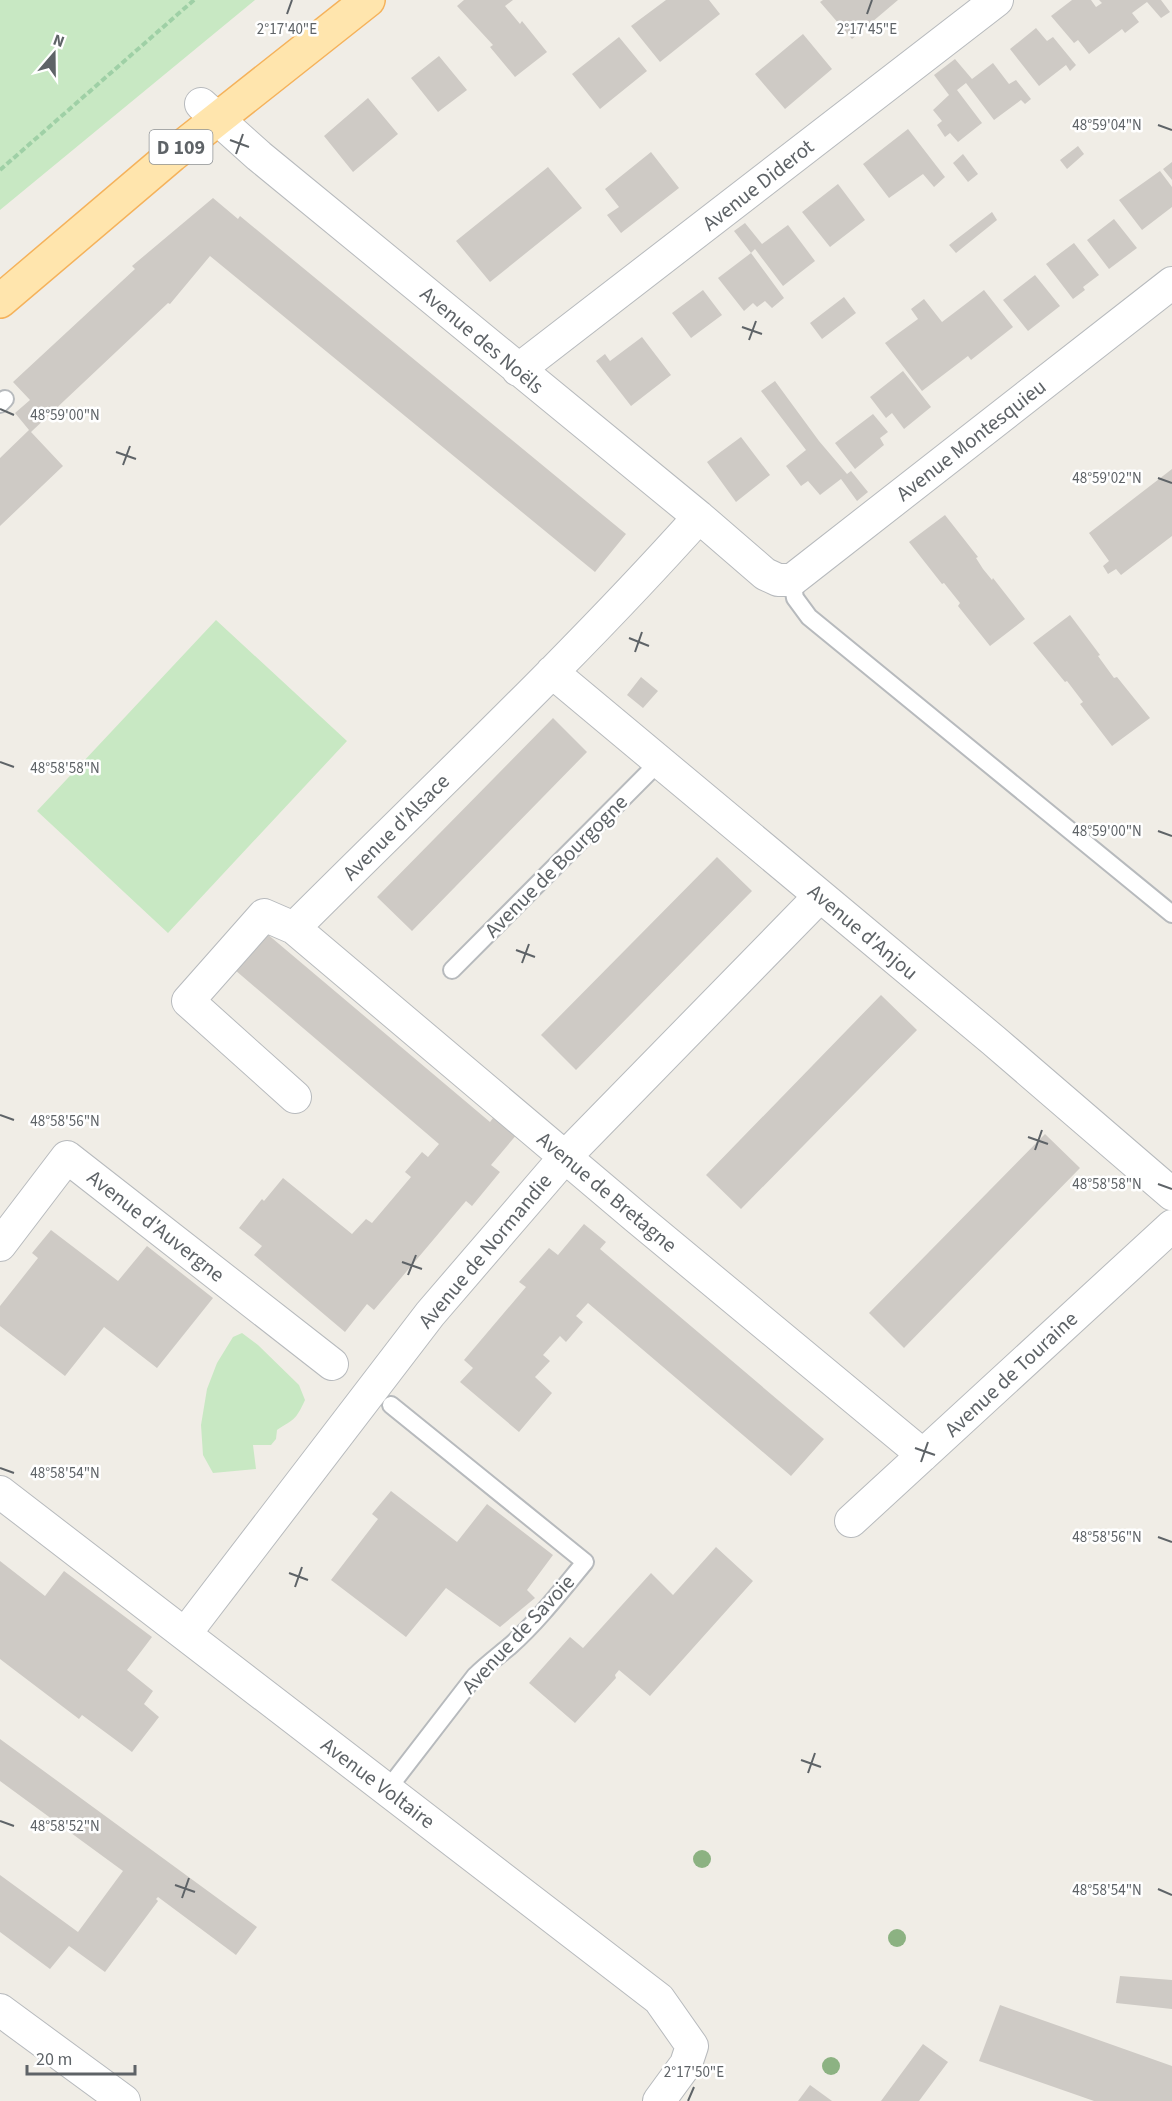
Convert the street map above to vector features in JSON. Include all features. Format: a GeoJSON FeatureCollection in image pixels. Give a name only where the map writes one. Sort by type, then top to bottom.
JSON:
{"type":"FeatureCollection","features":[{"type":"Feature","properties":{"kind":"main road","name":"D 109"},"geometry":{"type":"LineString","coordinates":[[0,301],[334,0]]}},
{"type":"Feature","properties":{"kind":"main road","name":"D 109"},"geometry":{"type":"LineString","coordinates":[[0,271],[209,111],[368,0]]}},
{"type":"Feature","properties":{"kind":"street","name":"Avenue Diderot"},"geometry":{"type":"LineString","coordinates":[[518,370],[997,0]]}},
{"type":"Feature","properties":{"kind":"street","name":"Avenue des Noëls"},"geometry":{"type":"LineString","coordinates":[[209,111],[259,156],[518,370],[699,517],[778,577]]}},
{"type":"Feature","properties":{"kind":"street","name":"Avenue Montesquieu"},"geometry":{"type":"LineString","coordinates":[[778,577],[1172,283]]}},
{"type":"Feature","properties":{"kind":"street","name":"Avenue d'Alsace"},"geometry":{"type":"LineString","coordinates":[[294,928],[552,672],[699,517]]}},
{"type":"Feature","properties":{"kind":"street","name":"Avenue d'Anjou"},"geometry":{"type":"LineString","coordinates":[[552,672],[993,1040],[1172,1194]]}},
{"type":"Feature","properties":{"kind":"street","name":"Avenue de Normandie"},"geometry":{"type":"LineString","coordinates":[[185,1634],[430,1314],[564,1157],[819,897]]}},
{"type":"Feature","properties":{"kind":"street"},"geometry":{"type":"LineString","coordinates":[[294,928],[264,915],[188,1001],[295,1097]]}},
{"type":"Feature","properties":{"kind":"street","name":"Avenue de Bretagne"},"geometry":{"type":"LineString","coordinates":[[294,928],[564,1157],[923,1455]]}},
{"type":"Feature","properties":{"kind":"street","name":"Avenue d'Auvergne"},"geometry":{"type":"LineString","coordinates":[[0,1245],[68,1157],[332,1364]]}},
{"type":"Feature","properties":{"kind":"street","name":"Avenue de Touraine"},"geometry":{"type":"LineString","coordinates":[[851,1521],[1172,1226]]}},
{"type":"Feature","properties":{"kind":"street","name":"Avenue Voltaire"},"geometry":{"type":"LineString","coordinates":[[0,1492],[658,1999],[692,2046],[686,2064],[659,2101]]}},
{"type":"Feature","properties":{"kind":"street"},"geometry":{"type":"LineString","coordinates":[[0,2010],[124,2101]]}},
{"type":"Feature","properties":{"kind":"lane"},"geometry":{"type":"LineString","coordinates":[[778,577],[809,617],[1172,914]]}},
{"type":"Feature","properties":{"kind":"lane","name":"Avenue de Bourgogne"},"geometry":{"type":"LineString","coordinates":[[452,970],[660,761]]}},
{"type":"Feature","properties":{"kind":"lane","name":"Avenue de Savoie"},"geometry":{"type":"LineString","coordinates":[[387,1790],[475,1676],[487,1663],[510,1646],[545,1611],[585,1562],[391,1405]]}},
{"type":"Feature","properties":{"kind":"path"},"geometry":{"type":"LineString","coordinates":[[0,170],[194,0]]}},
{"type":"Feature","properties":{"kind":"green space"},"geometry":{"type":"Polygon","coordinates":[[[0,0],[255,0],[0,210],[0,0]]]}},
{"type":"Feature","properties":{"kind":"green space"},"geometry":{"type":"Polygon","coordinates":[[[216,620],[347,741],[168,933],[37,811],[216,620]]]}},
{"type":"Feature","properties":{"kind":"green space"},"geometry":{"type":"Polygon","coordinates":[[[242,1333],[258,1345],[299,1385],[305,1400],[294,1418],[277,1430],[276,1439],[271,1445],[253,1445],[256,1469],[213,1473],[203,1455],[201,1425],[207,1389],[217,1363],[233,1337],[242,1333]]]}},
{"type":"Feature","properties":{"kind":"building"},"geometry":{"type":"Polygon","coordinates":[[[464,0],[513,0],[505,6],[520,24],[522,21],[547,52],[515,77],[490,47],[493,45],[457,6],[464,0]]]}},
{"type":"Feature","properties":{"kind":"building"},"geometry":{"type":"Polygon","coordinates":[[[666,0],[709,0],[720,14],[660,62],[631,26],[666,0]]]}},
{"type":"Feature","properties":{"kind":"building"},"geometry":{"type":"Polygon","coordinates":[[[823,0],[898,0],[852,39],[820,2],[823,0]]]}},
{"type":"Feature","properties":{"kind":"building"},"geometry":{"type":"Polygon","coordinates":[[[1072,0],[1091,0],[1096,7],[1102,3],[1099,0],[1161,0],[1170,12],[1161,18],[1147,2],[1132,13],[1139,22],[1125,33],[1122,29],[1089,54],[1078,40],[1074,43],[1051,16],[1072,0]]]}},
{"type":"Feature","properties":{"kind":"building"},"geometry":{"type":"Polygon","coordinates":[[[1036,28],[1047,41],[1053,37],[1076,65],[1070,71],[1066,65],[1039,86],[1010,49],[1036,28]]]}},
{"type":"Feature","properties":{"kind":"building"},"geometry":{"type":"Polygon","coordinates":[[[803,34],[832,69],[785,109],[755,74],[803,34]]]}},
{"type":"Feature","properties":{"kind":"building"},"geometry":{"type":"Polygon","coordinates":[[[619,37],[647,71],[600,109],[572,74],[619,37]]]}},
{"type":"Feature","properties":{"kind":"building"},"geometry":{"type":"Polygon","coordinates":[[[439,56],[467,90],[438,112],[411,78],[439,56]]]}},
{"type":"Feature","properties":{"kind":"building"},"geometry":{"type":"Polygon","coordinates":[[[955,59],[972,79],[993,63],[1009,84],[1016,80],[1031,99],[1025,104],[1021,100],[994,120],[966,83],[957,90],[982,123],[958,142],[950,133],[945,137],[937,125],[942,121],[933,110],[949,95],[934,75],[955,59]]]}},
{"type":"Feature","properties":{"kind":"building"},"geometry":{"type":"Polygon","coordinates":[[[368,98],[398,134],[353,172],[324,136],[368,98]]]}},
{"type":"Feature","properties":{"kind":"building"},"geometry":{"type":"Polygon","coordinates":[[[908,129],[945,177],[934,187],[923,174],[889,198],[863,164],[908,129]]]}},
{"type":"Feature","properties":{"kind":"building"},"geometry":{"type":"Polygon","coordinates":[[[1078,146],[1084,154],[1067,169],[1060,160],[1078,146]]]}},
{"type":"Feature","properties":{"kind":"building"},"geometry":{"type":"Polygon","coordinates":[[[651,152],[679,188],[621,233],[607,215],[619,207],[605,189],[651,152]]]}},
{"type":"Feature","properties":{"kind":"building"},"geometry":{"type":"Polygon","coordinates":[[[963,154],[978,174],[968,182],[953,163],[963,154]]]}},
{"type":"Feature","properties":{"kind":"building"},"geometry":{"type":"Polygon","coordinates":[[[1172,162],[1172,180],[1163,169],[1172,162]]]}},
{"type":"Feature","properties":{"kind":"building"},"geometry":{"type":"Polygon","coordinates":[[[548,167],[582,208],[490,282],[456,241],[548,167]]]}},
{"type":"Feature","properties":{"kind":"building"},"geometry":{"type":"Polygon","coordinates":[[[1160,171],[1172,187],[1172,207],[1142,230],[1119,200],[1160,171]]]}},
{"type":"Feature","properties":{"kind":"building"},"geometry":{"type":"Polygon","coordinates":[[[838,184],[865,220],[830,247],[802,212],[838,184]]]}},
{"type":"Feature","properties":{"kind":"building"},"geometry":{"type":"Polygon","coordinates":[[[213,198],[238,219],[240,216],[626,534],[595,572],[210,256],[170,304],[168,303],[31,432],[63,466],[0,526],[0,458],[29,430],[15,413],[30,400],[13,382],[135,269],[132,266],[213,198]]]}},
{"type":"Feature","properties":{"kind":"building"},"geometry":{"type":"Polygon","coordinates":[[[992,212],[997,220],[956,253],[949,245],[992,212]]]}},
{"type":"Feature","properties":{"kind":"building"},"geometry":{"type":"Polygon","coordinates":[[[1114,219],[1137,248],[1109,269],[1087,240],[1114,219]]]}},
{"type":"Feature","properties":{"kind":"building"},"geometry":{"type":"Polygon","coordinates":[[[745,223],[762,244],[788,225],[815,261],[783,286],[755,249],[751,253],[734,231],[745,223]]]}},
{"type":"Feature","properties":{"kind":"building"},"geometry":{"type":"Polygon","coordinates":[[[1074,243],[1099,275],[1083,287],[1085,290],[1073,299],[1046,264],[1074,243]]]}},
{"type":"Feature","properties":{"kind":"building"},"geometry":{"type":"Polygon","coordinates":[[[751,253],[784,298],[772,308],[765,301],[757,307],[753,303],[744,311],[718,278],[751,253]]]}},
{"type":"Feature","properties":{"kind":"building"},"geometry":{"type":"Polygon","coordinates":[[[1035,275],[1060,306],[1028,331],[1003,300],[1035,275]]]}},
{"type":"Feature","properties":{"kind":"building"},"geometry":{"type":"Polygon","coordinates":[[[703,290],[722,315],[691,338],[672,313],[703,290]]]}},
{"type":"Feature","properties":{"kind":"building"},"geometry":{"type":"Polygon","coordinates":[[[984,290],[1013,327],[971,360],[968,356],[922,391],[885,343],[918,319],[911,309],[924,299],[942,322],[984,290]]]}},
{"type":"Feature","properties":{"kind":"building"},"geometry":{"type":"Polygon","coordinates":[[[844,297],[856,313],[822,339],[810,323],[844,297]]]}},
{"type":"Feature","properties":{"kind":"building"},"geometry":{"type":"Polygon","coordinates":[[[642,337],[671,375],[631,406],[596,361],[605,354],[610,361],[642,337]]]}},
{"type":"Feature","properties":{"kind":"building"},"geometry":{"type":"Polygon","coordinates":[[[903,371],[931,407],[904,429],[892,413],[886,418],[870,397],[903,371]]]}},
{"type":"Feature","properties":{"kind":"building"},"geometry":{"type":"Polygon","coordinates":[[[775,381],[819,441],[847,474],[851,471],[868,492],[857,501],[841,479],[820,495],[808,481],[801,486],[786,466],[806,450],[761,391],[775,381]]]}},
{"type":"Feature","properties":{"kind":"building"},"geometry":{"type":"Polygon","coordinates":[[[873,414],[888,432],[880,438],[884,445],[855,469],[835,443],[873,414]]]}},
{"type":"Feature","properties":{"kind":"building"},"geometry":{"type":"Polygon","coordinates":[[[741,437],[770,475],[736,502],[707,462],[741,437]]]}},
{"type":"Feature","properties":{"kind":"building"},"geometry":{"type":"Polygon","coordinates":[[[1172,469],[1172,536],[1121,575],[1116,569],[1108,574],[1103,566],[1109,561],[1089,533],[1172,469]]]}},
{"type":"Feature","properties":{"kind":"building"},"geometry":{"type":"Polygon","coordinates":[[[945,515],[978,557],[976,558],[983,569],[992,580],[993,578],[1025,619],[990,646],[958,606],[960,603],[909,542],[945,515]]]}},
{"type":"Feature","properties":{"kind":"building"},"geometry":{"type":"Polygon","coordinates":[[[1070,615],[1114,678],[1117,677],[1150,718],[1112,746],[1080,704],[1083,702],[1067,681],[1065,682],[1033,643],[1070,615]]]}},
{"type":"Feature","properties":{"kind":"building"},"geometry":{"type":"Polygon","coordinates":[[[641,677],[658,691],[643,708],[627,695],[641,677]]]}},
{"type":"Feature","properties":{"kind":"building"},"geometry":{"type":"Polygon","coordinates":[[[553,718],[587,752],[412,931],[377,897],[553,718]]]}},
{"type":"Feature","properties":{"kind":"building"},"geometry":{"type":"Polygon","coordinates":[[[717,857],[752,891],[576,1070],[541,1035],[717,857]]]}},
{"type":"Feature","properties":{"kind":"building"},"geometry":{"type":"Polygon","coordinates":[[[266,933],[490,1122],[496,1114],[518,1133],[491,1165],[500,1172],[472,1206],[466,1201],[374,1310],[367,1304],[345,1332],[254,1255],[262,1246],[239,1228],[262,1199],[264,1201],[283,1178],[352,1234],[366,1219],[372,1223],[411,1177],[405,1172],[422,1152],[428,1157],[439,1144],[235,970],[266,933]]]}},
{"type":"Feature","properties":{"kind":"building"},"geometry":{"type":"Polygon","coordinates":[[[881,995],[917,1030],[741,1209],[706,1175],[881,995]]]}},
{"type":"Feature","properties":{"kind":"building"},"geometry":{"type":"Polygon","coordinates":[[[1045,1134],[1080,1168],[904,1348],[869,1313],[1045,1134]]]}},
{"type":"Feature","properties":{"kind":"building"},"geometry":{"type":"Polygon","coordinates":[[[584,1224],[606,1242],[600,1249],[824,1439],[791,1476],[588,1303],[576,1316],[583,1322],[566,1342],[560,1336],[543,1355],[550,1361],[535,1377],[552,1393],[519,1432],[460,1382],[473,1368],[464,1360],[526,1287],[519,1282],[549,1248],[558,1255],[584,1224]]]}},
{"type":"Feature","properties":{"kind":"building"},"geometry":{"type":"Polygon","coordinates":[[[51,1230],[118,1281],[147,1246],[213,1298],[157,1368],[104,1327],[65,1376],[0,1326],[0,1306],[38,1258],[32,1253],[51,1230]]]}},
{"type":"Feature","properties":{"kind":"building"},"geometry":{"type":"Polygon","coordinates":[[[391,1491],[457,1542],[487,1504],[553,1555],[527,1590],[535,1598],[500,1627],[446,1588],[406,1637],[331,1580],[378,1519],[372,1514],[391,1491]]]}},
{"type":"Feature","properties":{"kind":"building"},"geometry":{"type":"Polygon","coordinates":[[[716,1547],[753,1581],[650,1696],[619,1670],[615,1675],[616,1678],[575,1723],[529,1683],[570,1637],[583,1648],[651,1573],[673,1595],[716,1547]]]}},
{"type":"Feature","properties":{"kind":"building"},"geometry":{"type":"Polygon","coordinates":[[[0,1561],[45,1596],[64,1571],[152,1637],[127,1670],[153,1691],[144,1704],[159,1717],[132,1752],[82,1715],[79,1719],[0,1659],[0,1561]]]}},
{"type":"Feature","properties":{"kind":"building"},"geometry":{"type":"Polygon","coordinates":[[[0,1739],[257,1927],[236,1955],[158,1897],[156,1899],[158,1901],[105,1972],[69,1946],[50,1969],[0,1932],[0,1875],[78,1932],[123,1871],[0,1781],[0,1739]]]}},
{"type":"Feature","properties":{"kind":"building"},"geometry":{"type":"Polygon","coordinates":[[[1120,1976],[1172,1980],[1172,2009],[1116,2003],[1120,1976]]]}},
{"type":"Feature","properties":{"kind":"building"},"geometry":{"type":"Polygon","coordinates":[[[1000,2005],[1172,2066],[1172,2101],[1094,2101],[979,2061],[1000,2005]]]}},
{"type":"Feature","properties":{"kind":"building"},"geometry":{"type":"Polygon","coordinates":[[[923,2044],[948,2062],[919,2101],[881,2101],[923,2044]]]}},
{"type":"Feature","properties":{"kind":"building"},"geometry":{"type":"Polygon","coordinates":[[[810,2085],[832,2101],[798,2101],[810,2085]]]}}]}
